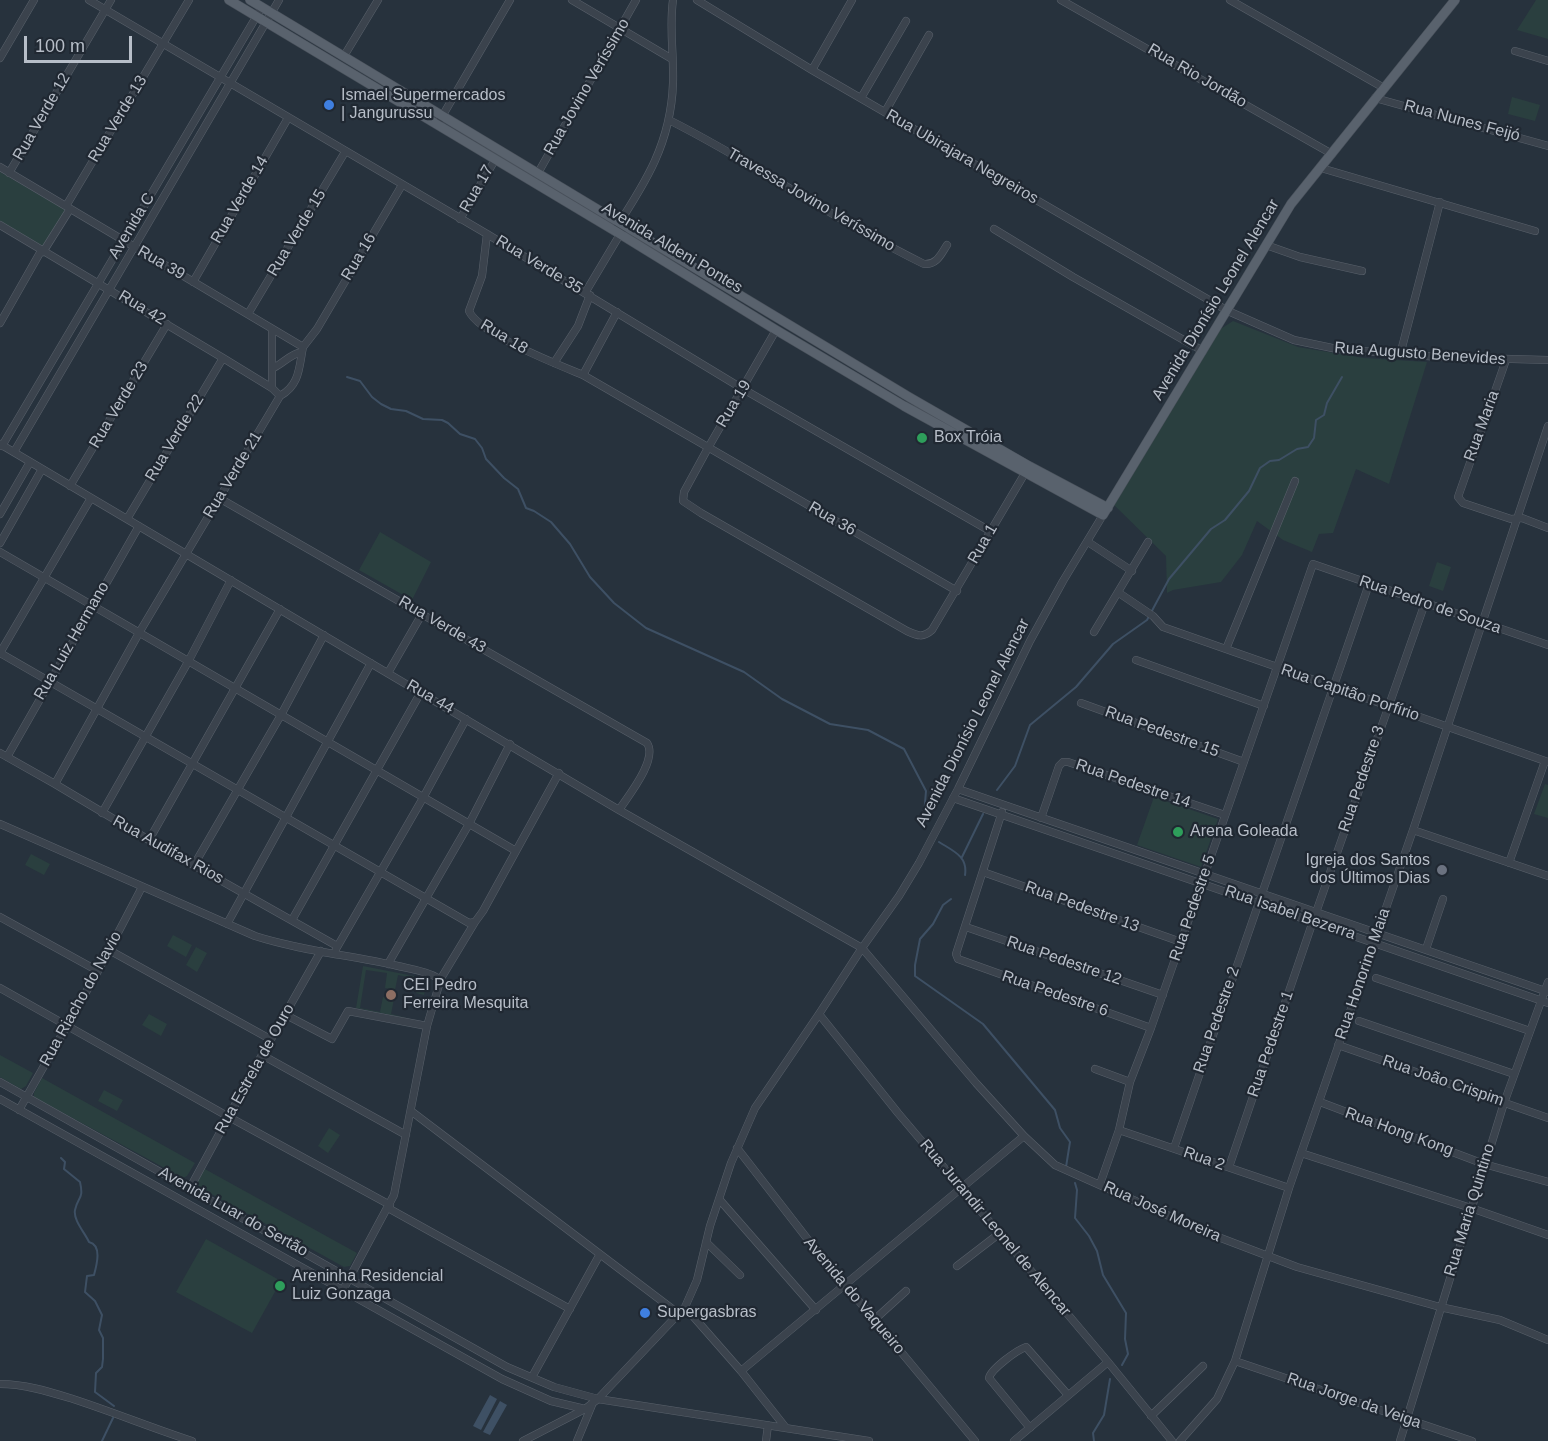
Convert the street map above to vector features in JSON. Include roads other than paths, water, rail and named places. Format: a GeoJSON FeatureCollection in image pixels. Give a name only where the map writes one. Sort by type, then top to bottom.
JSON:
{"type":"FeatureCollection","features":[{"type":"Feature","properties":{"kind":"main road","name":"Avenida Aldeni Pontes"},"geometry":{"type":"LineString","coordinates":[[229,0],[259,12],[344,56],[495,160],[620,228],[1027,469]]}},
{"type":"Feature","properties":{"kind":"main road","name":"Avenida Aldeni Pontes"},"geometry":{"type":"LineString","coordinates":[[250,0],[259,12]]}},
{"type":"Feature","properties":{"kind":"main road","name":"Avenida Dionísio Leonel Alencar"},"geometry":{"type":"LineString","coordinates":[[1106,511],[1291,204],[1455,0]]}},
{"type":"Feature","properties":{"kind":"main road","name":"Avenida Aldeni Pontes"},"geometry":{"type":"LineString","coordinates":[[268,17],[439,121],[538,173],[776,330],[904,405],[1106,511]]}},
{"type":"Feature","properties":{"kind":"street"},"geometry":{"type":"LineString","coordinates":[[0,58],[34,0]]}},
{"type":"Feature","properties":{"kind":"street","name":"Rua Verde 35"},"geometry":{"type":"LineString","coordinates":[[89,0],[487,234],[743,389],[990,531]]}},
{"type":"Feature","properties":{"kind":"street","name":"Rua Verde 12"},"geometry":{"type":"LineString","coordinates":[[9,173],[111,0]]}},
{"type":"Feature","properties":{"kind":"street","name":"Rua Verde 13"},"geometry":{"type":"LineString","coordinates":[[0,323],[189,0]]}},
{"type":"Feature","properties":{"kind":"street","name":"Avenida C"},"geometry":{"type":"LineString","coordinates":[[14,452],[279,0]]}},
{"type":"Feature","properties":{"kind":"street"},"geometry":{"type":"LineString","coordinates":[[344,56],[378,0]]}},
{"type":"Feature","properties":{"kind":"street"},"geometry":{"type":"LineString","coordinates":[[439,121],[510,0]]}},
{"type":"Feature","properties":{"kind":"street"},"geometry":{"type":"LineString","coordinates":[[572,0],[672,59]]}},
{"type":"Feature","properties":{"kind":"street","name":"Rua Jovino Veríssimo"},"geometry":{"type":"LineString","coordinates":[[538,173],[636,0]]}},
{"type":"Feature","properties":{"kind":"street"},"geometry":{"type":"LineString","coordinates":[[554,363],[583,317],[587,294],[660,153],[669,120],[673,80],[674,0]]}},
{"type":"Feature","properties":{"kind":"street","name":"Rua Ubirajara Negreiros"},"geometry":{"type":"LineString","coordinates":[[697,0],[812,70],[1228,311]]}},
{"type":"Feature","properties":{"kind":"street"},"geometry":{"type":"LineString","coordinates":[[812,70],[852,0]]}},
{"type":"Feature","properties":{"kind":"street"},"geometry":{"type":"LineString","coordinates":[[1230,0],[1384,88]]}},
{"type":"Feature","properties":{"kind":"street","name":"Rua Rio Jordão"},"geometry":{"type":"LineString","coordinates":[[1066,1],[1332,154]]}},
{"type":"Feature","properties":{"kind":"street","name":"Avenida C"},"geometry":{"type":"LineString","coordinates":[[1,445],[259,12]]}},
{"type":"Feature","properties":{"kind":"street"},"geometry":{"type":"LineString","coordinates":[[861,98],[906,21]]}},
{"type":"Feature","properties":{"kind":"street"},"geometry":{"type":"LineString","coordinates":[[885,112],[929,35]]}},
{"type":"Feature","properties":{"kind":"street"},"geometry":{"type":"LineString","coordinates":[[1515,51],[1548,61]]}},
{"type":"Feature","properties":{"kind":"street","name":"Rua Nunes Feijó"},"geometry":{"type":"LineString","coordinates":[[1375,98],[1548,146]]}},
{"type":"Feature","properties":{"kind":"street","name":"Rua Verde 14"},"geometry":{"type":"LineString","coordinates":[[193,282],[288,118]]}},
{"type":"Feature","properties":{"kind":"street","name":"Travessa Jovino Veríssimo"},"geometry":{"type":"LineString","coordinates":[[669,120],[781,182],[890,248],[924,264],[937,260],[947,245]]}},
{"type":"Feature","properties":{"kind":"street","name":"Rua Verde 15"},"geometry":{"type":"LineString","coordinates":[[248,314],[345,152]]}},
{"type":"Feature","properties":{"kind":"street","name":"Rua 17"},"geometry":{"type":"LineString","coordinates":[[460,219],[495,160]]}},
{"type":"Feature","properties":{"kind":"street","name":"Rua 39"},"geometry":{"type":"LineString","coordinates":[[0,167],[248,314],[303,350]]}},
{"type":"Feature","properties":{"kind":"street"},"geometry":{"type":"LineString","coordinates":[[1321,168],[1535,231]]}},
{"type":"Feature","properties":{"kind":"street","name":"Rua 16"},"geometry":{"type":"LineString","coordinates":[[303,350],[402,185]]}},
{"type":"Feature","properties":{"kind":"street"},"geometry":{"type":"LineString","coordinates":[[1400,355],[1440,202]]}},
{"type":"Feature","properties":{"kind":"street","name":"Rua 42"},"geometry":{"type":"LineString","coordinates":[[0,225],[223,358],[272,388],[280,396]]}},
{"type":"Feature","properties":{"kind":"street"},"geometry":{"type":"LineString","coordinates":[[994,229],[1203,351]]}},
{"type":"Feature","properties":{"kind":"street","name":"Rua 18"},"geometry":{"type":"LineString","coordinates":[[487,234],[482,276],[470,307],[470,314],[475,320],[525,351],[583,375],[708,448]]}},
{"type":"Feature","properties":{"kind":"street"},"geometry":{"type":"LineString","coordinates":[[1266,245],[1300,257],[1362,272]]}},
{"type":"Feature","properties":{"kind":"street","name":"Rua Augusto Benevides"},"geometry":{"type":"LineString","coordinates":[[1228,311],[1272,332],[1311,345],[1356,352],[1548,360]]}},
{"type":"Feature","properties":{"kind":"street"},"geometry":{"type":"LineString","coordinates":[[583,375],[617,312]]}},
{"type":"Feature","properties":{"kind":"street","name":"Rua Verde 23"},"geometry":{"type":"LineString","coordinates":[[70,486],[167,324]]}},
{"type":"Feature","properties":{"kind":"street"},"geometry":{"type":"LineString","coordinates":[[272,329],[272,388]]}},
{"type":"Feature","properties":{"kind":"street","name":"Rua 19"},"geometry":{"type":"LineString","coordinates":[[776,330],[684,492],[683,501],[918,637],[928,634],[938,622]]}},
{"type":"Feature","properties":{"kind":"street"},"geometry":{"type":"LineString","coordinates":[[273,368],[294,353],[303,350]]}},
{"type":"Feature","properties":{"kind":"street"},"geometry":{"type":"LineString","coordinates":[[280,396],[288,392],[296,381],[303,350]]}},
{"type":"Feature","properties":{"kind":"street","name":"Rua Verde 22"},"geometry":{"type":"LineString","coordinates":[[127,519],[223,358]]}},
{"type":"Feature","properties":{"kind":"street","name":"Rua Maria"},"geometry":{"type":"LineString","coordinates":[[1506,360],[1458,493],[1459,500],[1463,503],[1511,519],[1517,518]]}},
{"type":"Feature","properties":{"kind":"street","name":"Rua Verde 21"},"geometry":{"type":"LineString","coordinates":[[55,784],[139,633],[280,396]]}},
{"type":"Feature","properties":{"kind":"street","name":"Rua Honorino Maia"},"geometry":{"type":"LineString","coordinates":[[1180,1441],[1218,1399],[1235,1361],[1289,1188],[1413,830],[1548,426]]}},
{"type":"Feature","properties":{"kind":"street","name":"Rua 44"},"geometry":{"type":"LineString","coordinates":[[1,445],[619,810],[862,948]]}},
{"type":"Feature","properties":{"kind":"street","name":"Rua 36"},"geometry":{"type":"LineString","coordinates":[[708,448],[957,591]]}},
{"type":"Feature","properties":{"kind":"street"},"geometry":{"type":"LineString","coordinates":[[0,514],[30,462]]}},
{"type":"Feature","properties":{"kind":"street"},"geometry":{"type":"LineString","coordinates":[[0,543],[42,469]]}},
{"type":"Feature","properties":{"kind":"street","name":"Rua 1"},"geometry":{"type":"LineString","coordinates":[[938,622],[1027,469]]}},
{"type":"Feature","properties":{"kind":"street"},"geometry":{"type":"LineString","coordinates":[[1226,649],[1295,481]]}},
{"type":"Feature","properties":{"kind":"street"},"geometry":{"type":"LineString","coordinates":[[91,498],[0,653],[426,899],[469,923],[476,922]]}},
{"type":"Feature","properties":{"kind":"street","name":"Rua Verde 43"},"geometry":{"type":"LineString","coordinates":[[219,498],[644,740],[651,750],[649,762],[619,810]]}},
{"type":"Feature","properties":{"kind":"street","name":"Avenida Dionísio Leonel Alencar"},"geometry":{"type":"LineString","coordinates":[[523,1441],[595,1402],[685,1308],[697,1280],[719,1198],[736,1148],[755,1108],[919,863],[1030,641],[1106,511]]}},
{"type":"Feature","properties":{"kind":"street"},"geometry":{"type":"LineString","coordinates":[[1517,518],[1548,528]]}},
{"type":"Feature","properties":{"kind":"street","name":"Rua Luiz Hermano"},"geometry":{"type":"LineString","coordinates":[[4,755],[139,526]]}},
{"type":"Feature","properties":{"kind":"street"},"geometry":{"type":"LineString","coordinates":[[1088,542],[1132,571]]}},
{"type":"Feature","properties":{"kind":"street"},"geometry":{"type":"LineString","coordinates":[[1094,632],[1148,542]]}},
{"type":"Feature","properties":{"kind":"street"},"geometry":{"type":"LineString","coordinates":[[0,552],[516,851]]}},
{"type":"Feature","properties":{"kind":"street","name":"Rua Pedro de Souza"},"geometry":{"type":"LineString","coordinates":[[1313,564],[1548,645]]}},
{"type":"Feature","properties":{"kind":"street","name":"Rua Pedestre 5"},"geometry":{"type":"LineString","coordinates":[[1100,1185],[1119,1130],[1130,1082],[1163,995],[1313,564]]}},
{"type":"Feature","properties":{"kind":"street"},"geometry":{"type":"LineString","coordinates":[[102,813],[188,662],[231,580]]}},
{"type":"Feature","properties":{"kind":"street","name":"Rua Pedestre 2"},"geometry":{"type":"LineString","coordinates":[[1173,1148],[1369,584]]}},
{"type":"Feature","properties":{"kind":"street","name":"Rua Capitão Porfírio"},"geometry":{"type":"LineString","coordinates":[[1119,593],[1149,613],[1164,627],[1547,761]]}},
{"type":"Feature","properties":{"kind":"street","name":"Rua Pedestre 3"},"geometry":{"type":"LineString","coordinates":[[1313,921],[1425,603]]}},
{"type":"Feature","properties":{"kind":"street"},"geometry":{"type":"LineString","coordinates":[[148,840],[280,609]]}},
{"type":"Feature","properties":{"kind":"street"},"geometry":{"type":"LineString","coordinates":[[388,673],[422,614]]}},
{"type":"Feature","properties":{"kind":"street"},"geometry":{"type":"LineString","coordinates":[[194,865],[239,791],[324,635]]}},
{"type":"Feature","properties":{"kind":"street"},"geometry":{"type":"LineString","coordinates":[[1136,660],[1264,706]]}},
{"type":"Feature","properties":{"kind":"street"},"geometry":{"type":"LineString","coordinates":[[227,924],[371,663]]}},
{"type":"Feature","properties":{"kind":"street"},"geometry":{"type":"LineString","coordinates":[[292,920],[421,692]]}},
{"type":"Feature","properties":{"kind":"street","name":"Rua Pedestre 15"},"geometry":{"type":"LineString","coordinates":[[1081,703],[1244,762]]}},
{"type":"Feature","properties":{"kind":"street"},"geometry":{"type":"LineString","coordinates":[[333,953],[381,873],[466,719]]}},
{"type":"Feature","properties":{"kind":"street"},"geometry":{"type":"LineString","coordinates":[[388,964],[469,824],[510,744]]}},
{"type":"Feature","properties":{"kind":"street","name":"Rua Audifax Rios"},"geometry":{"type":"LineString","coordinates":[[4,755],[148,840],[337,946]]}},
{"type":"Feature","properties":{"kind":"street"},"geometry":{"type":"LineString","coordinates":[[1509,862],[1547,761]]}},
{"type":"Feature","properties":{"kind":"street","name":"Rua Pedestre 14"},"geometry":{"type":"LineString","coordinates":[[1041,818],[1059,766],[1063,762],[1225,816]]}},
{"type":"Feature","properties":{"kind":"street"},"geometry":{"type":"LineString","coordinates":[[342,1290],[394,1195],[427,1026],[440,980],[476,922],[559,773]]}},
{"type":"Feature","properties":{"kind":"street","name":"Rua Isabel Bezerra"},"geometry":{"type":"LineString","coordinates":[[958,789],[1546,991]]}},
{"type":"Feature","properties":{"kind":"street","name":"Rua Isabel Bezerra"},"geometry":{"type":"LineString","coordinates":[[953,798],[1545,1002]]}},
{"type":"Feature","properties":{"kind":"street"},"geometry":{"type":"LineString","coordinates":[[966,927],[1005,805]]}},
{"type":"Feature","properties":{"kind":"street"},"geometry":{"type":"LineString","coordinates":[[0,824],[227,924],[271,941],[388,964],[432,975],[440,980]]}},
{"type":"Feature","properties":{"kind":"street"},"geometry":{"type":"LineString","coordinates":[[1413,830],[1548,876]]}},
{"type":"Feature","properties":{"kind":"street","name":"Rua Pedestre 13"},"geometry":{"type":"LineString","coordinates":[[983,872],[1181,942]]}},
{"type":"Feature","properties":{"kind":"street","name":"Rua Riacho do Navio"},"geometry":{"type":"LineString","coordinates":[[19,1110],[98,971],[142,887]]}},
{"type":"Feature","properties":{"kind":"street"},"geometry":{"type":"LineString","coordinates":[[1425,949],[1443,899]]}},
{"type":"Feature","properties":{"kind":"street"},"geometry":{"type":"LineString","coordinates":[[0,917],[98,971]]}},
{"type":"Feature","properties":{"kind":"street","name":"Rua Pedestre 1"},"geometry":{"type":"LineString","coordinates":[[1229,1167],[1313,921]]}},
{"type":"Feature","properties":{"kind":"street","name":"Rua Pedestre 6"},"geometry":{"type":"LineString","coordinates":[[966,927],[956,954],[959,960],[1151,1028]]}},
{"type":"Feature","properties":{"kind":"street","name":"Rua Pedestre 12"},"geometry":{"type":"LineString","coordinates":[[966,927],[1163,995]]}},
{"type":"Feature","properties":{"kind":"street","name":"Rua José Moreira"},"geometry":{"type":"LineString","coordinates":[[862,948],[1024,1136],[1050,1161],[1062,1168],[1196,1228],[1267,1256],[1323,1275],[1440,1307],[1500,1320],[1548,1340]]}},
{"type":"Feature","properties":{"kind":"street"},"geometry":{"type":"LineString","coordinates":[[109,950],[270,1039]]}},
{"type":"Feature","properties":{"kind":"street","name":"Rua Estrela de Ouro"},"geometry":{"type":"LineString","coordinates":[[190,1188],[270,1039],[321,951]]}},
{"type":"Feature","properties":{"kind":"street"},"geometry":{"type":"LineString","coordinates":[[1456,971],[1460,961]]}},
{"type":"Feature","properties":{"kind":"street"},"geometry":{"type":"LineString","coordinates":[[1376,978],[1530,1031]]}},
{"type":"Feature","properties":{"kind":"street","name":"Rua Maria Quintino"},"geometry":{"type":"LineString","coordinates":[[1400,1441],[1484,1164],[1530,1031],[1545,1002],[1548,982]]}},
{"type":"Feature","properties":{"kind":"street"},"geometry":{"type":"LineString","coordinates":[[0,988],[570,1309]]}},
{"type":"Feature","properties":{"kind":"street"},"geometry":{"type":"LineString","coordinates":[[284,1014],[332,1039],[348,1011],[427,1026]]}},
{"type":"Feature","properties":{"kind":"street","name":"Rua Jurandir Leonel de Alencar"},"geometry":{"type":"LineString","coordinates":[[819,1014],[898,1113],[1172,1441]]}},
{"type":"Feature","properties":{"kind":"street"},"geometry":{"type":"LineString","coordinates":[[1359,1021],[1514,1074]]}},
{"type":"Feature","properties":{"kind":"street","name":"Rua João Crispim"},"geometry":{"type":"LineString","coordinates":[[1338,1045],[1548,1118]]}},
{"type":"Feature","properties":{"kind":"street"},"geometry":{"type":"LineString","coordinates":[[262,1055],[406,1135]]}},
{"type":"Feature","properties":{"kind":"street"},"geometry":{"type":"LineString","coordinates":[[1095,1069],[1130,1082]]}},
{"type":"Feature","properties":{"kind":"street","name":"Avenida Luar do Sertão"},"geometry":{"type":"LineString","coordinates":[[0,1082],[507,1367],[554,1387],[595,1402],[868,1441]]}},
{"type":"Feature","properties":{"kind":"street","name":"Avenida Luar do Sertão"},"geometry":{"type":"LineString","coordinates":[[0,1099],[502,1379],[551,1401],[585,1409]]}},
{"type":"Feature","properties":{"kind":"street","name":"Rua Hong Kong"},"geometry":{"type":"LineString","coordinates":[[1320,1102],[1484,1164],[1548,1182]]}},
{"type":"Feature","properties":{"kind":"street"},"geometry":{"type":"LineString","coordinates":[[411,1111],[679,1314]]}},
{"type":"Feature","properties":{"kind":"street","name":"Rua 2"},"geometry":{"type":"LineString","coordinates":[[1119,1130],[1289,1188]]}},
{"type":"Feature","properties":{"kind":"street"},"geometry":{"type":"LineString","coordinates":[[741,1371],[1024,1136]]}},
{"type":"Feature","properties":{"kind":"street","name":"Avenida do Vaqueiro"},"geometry":{"type":"LineString","coordinates":[[736,1148],[845,1285],[975,1441]]}},
{"type":"Feature","properties":{"kind":"street"},"geometry":{"type":"LineString","coordinates":[[1301,1153],[1548,1235]]}},
{"type":"Feature","properties":{"kind":"street"},"geometry":{"type":"LineString","coordinates":[[719,1198],[816,1310]]}},
{"type":"Feature","properties":{"kind":"street"},"geometry":{"type":"LineString","coordinates":[[957,1266],[1000,1233]]}},
{"type":"Feature","properties":{"kind":"street"},"geometry":{"type":"LineString","coordinates":[[706,1242],[740,1275]]}},
{"type":"Feature","properties":{"kind":"street"},"geometry":{"type":"LineString","coordinates":[[532,1377],[600,1254]]}},
{"type":"Feature","properties":{"kind":"street"},"geometry":{"type":"LineString","coordinates":[[874,1320],[906,1291]]}},
{"type":"Feature","properties":{"kind":"street"},"geometry":{"type":"LineString","coordinates":[[685,1308],[741,1371],[786,1428]]}},
{"type":"Feature","properties":{"kind":"street"},"geometry":{"type":"LineString","coordinates":[[1030,1428],[989,1378],[990,1373],[1020,1349],[1026,1347],[1068,1395]]}},
{"type":"Feature","properties":{"kind":"street","name":"Rua Jorge da Veiga"},"geometry":{"type":"LineString","coordinates":[[1235,1361],[1472,1441]]}},
{"type":"Feature","properties":{"kind":"street"},"geometry":{"type":"LineString","coordinates":[[1014,1441],[1108,1362]]}},
{"type":"Feature","properties":{"kind":"street"},"geometry":{"type":"LineString","coordinates":[[1151,1416],[1203,1366]]}},
{"type":"Feature","properties":{"kind":"street"},"geometry":{"type":"LineString","coordinates":[[0,1384],[51,1392],[123,1415],[192,1441]]}},
{"type":"Feature","properties":{"kind":"street"},"geometry":{"type":"LineString","coordinates":[[577,1441],[595,1402]]}},
{"type":"Feature","properties":{"kind":"street"},"geometry":{"type":"LineString","coordinates":[[766,1441],[768,1425]]}},
{"type":"Feature","properties":{"kind":"water"},"geometry":{"type":"Polygon","coordinates":[[[490,1395],[497,1399],[481,1430],[473,1426],[490,1395]]]}},
{"type":"Feature","properties":{"kind":"water"},"geometry":{"type":"Polygon","coordinates":[[[500,1401],[507,1405],[490,1435],[483,1432],[500,1401]]]}},
{"type":"Feature","properties":{"kind":"waterway"},"geometry":{"type":"LineString","coordinates":[[347,377],[360,381],[372,397],[391,409],[406,411],[423,419],[442,420],[460,434],[475,439],[486,459],[518,489],[526,508],[551,522],[570,544],[590,577],[614,603],[646,628],[744,672],[782,699],[830,724],[868,730],[904,749],[926,791],[923,827]]}},
{"type":"Feature","properties":{"kind":"waterway"},"geometry":{"type":"LineString","coordinates":[[997,790],[1015,766],[1030,725],[1076,687],[1113,644],[1147,620],[1169,579],[1211,529],[1225,520],[1249,491],[1260,468],[1297,449],[1308,447],[1314,438],[1316,420],[1324,415],[1327,403],[1342,377]]}},
{"type":"Feature","properties":{"kind":"waterway"},"geometry":{"type":"LineString","coordinates":[[962,857],[983,814]]}},
{"type":"Feature","properties":{"kind":"waterway"},"geometry":{"type":"LineString","coordinates":[[939,842],[962,859],[965,875]]}},
{"type":"Feature","properties":{"kind":"waterway"},"geometry":{"type":"LineString","coordinates":[[951,899],[943,905],[933,924],[920,939],[915,976],[983,1024],[1055,1110],[1060,1128],[1070,1142],[1066,1167]]}},
{"type":"Feature","properties":{"kind":"waterway"},"geometry":{"type":"LineString","coordinates":[[61,1158],[65,1162],[64,1169],[80,1182],[81,1192],[75,1214],[89,1242],[96,1247],[97,1251],[94,1275],[87,1276],[85,1292],[95,1301],[102,1315],[99,1330],[103,1338],[103,1359],[102,1367],[96,1373],[95,1392],[114,1406]]}},
{"type":"Feature","properties":{"kind":"waterway"},"geometry":{"type":"LineString","coordinates":[[1075,1183],[1077,1190],[1075,1218],[1089,1236],[1097,1251],[1103,1275],[1126,1313],[1125,1339],[1128,1354],[1122,1365]]}},
{"type":"Feature","properties":{"kind":"waterway"},"geometry":{"type":"LineString","coordinates":[[1094,1441],[1093,1433],[1104,1415],[1110,1379]]}},
{"type":"Feature","properties":{"kind":"waterway"},"geometry":{"type":"LineString","coordinates":[[102,1441],[113,1418]]}},
{"type":"Feature","properties":{"kind":"place","name":"Ismael Supermercados | Jangurussu"},"geometry":{"type":"Point","coordinates":[329,105]}},
{"type":"Feature","properties":{"kind":"place","name":"Box Tróia"},"geometry":{"type":"Point","coordinates":[922,438]}},
{"type":"Feature","properties":{"kind":"place","name":"Arena Goleada"},"geometry":{"type":"Point","coordinates":[1178,832]}},
{"type":"Feature","properties":{"kind":"place","name":"Igreja dos Santos dos Últimos Dias"},"geometry":{"type":"Point","coordinates":[1442,870]}},
{"type":"Feature","properties":{"kind":"place","name":"CEI Pedro Ferreira Mesquita"},"geometry":{"type":"Point","coordinates":[391,995]}},
{"type":"Feature","properties":{"kind":"place","name":"Areninha Residencial Luiz Gonzaga"},"geometry":{"type":"Point","coordinates":[280,1286]}},
{"type":"Feature","properties":{"kind":"place","name":"Supergasbras"},"geometry":{"type":"Point","coordinates":[645,1313]}}]}
